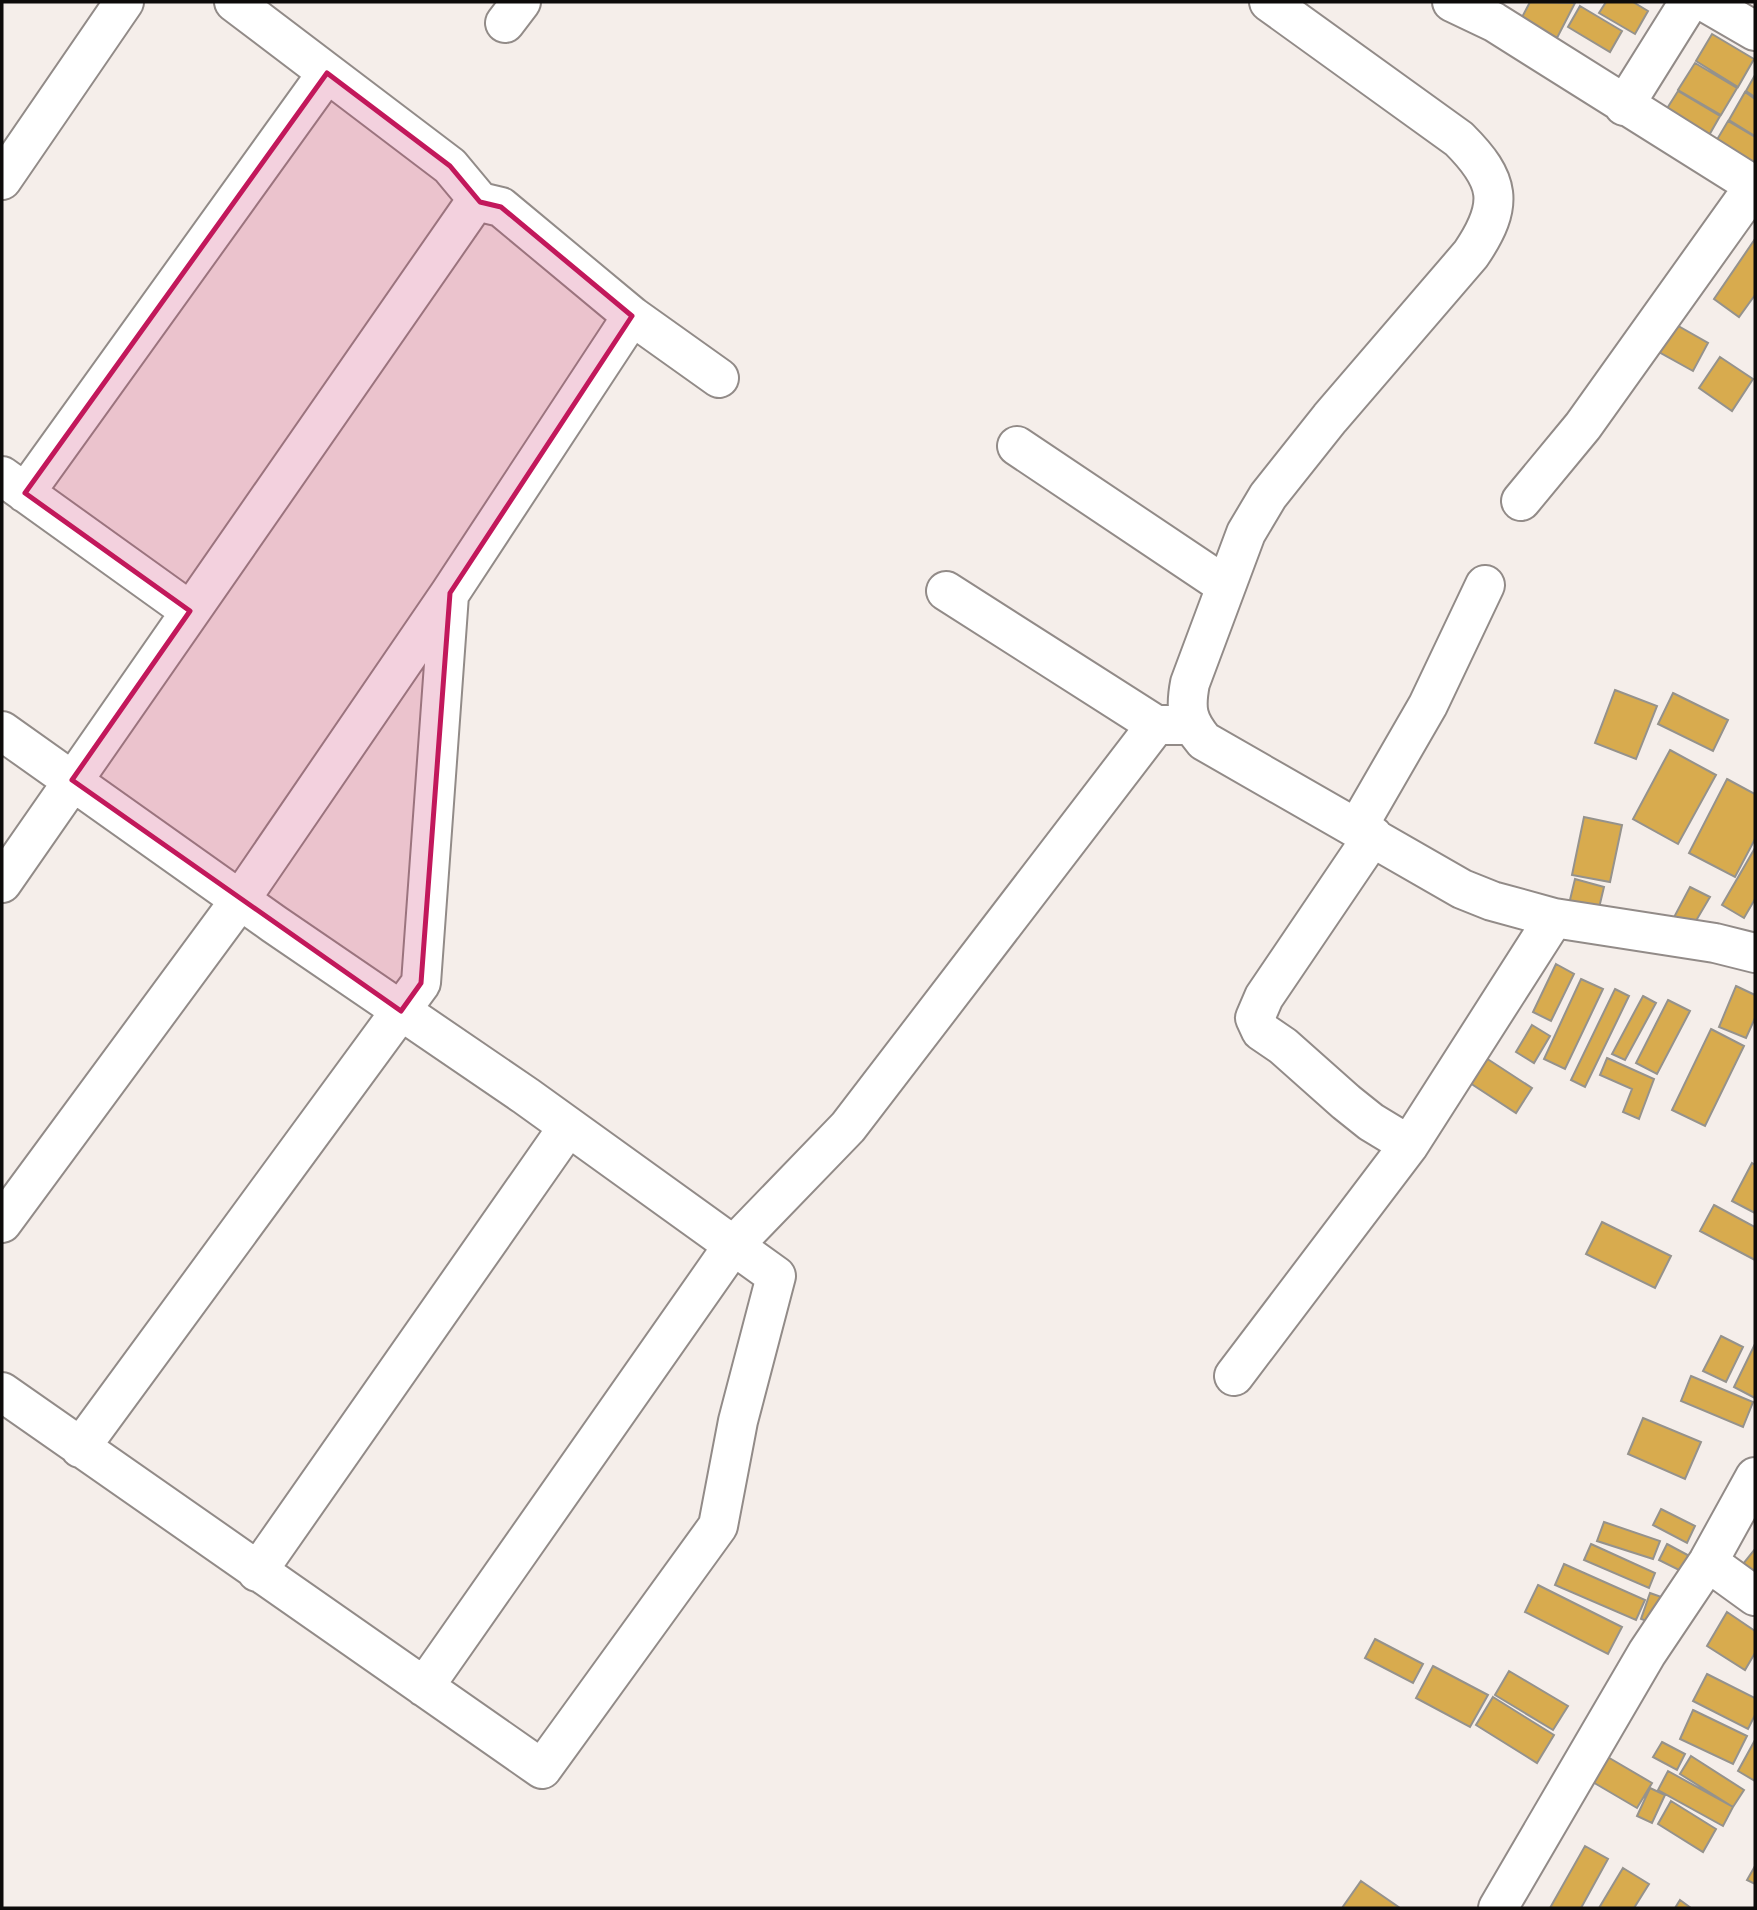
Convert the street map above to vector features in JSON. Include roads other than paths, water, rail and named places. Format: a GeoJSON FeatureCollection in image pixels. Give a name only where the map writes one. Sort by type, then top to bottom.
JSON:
{"type":"FeatureCollection","features":[{"type":"Feature","properties":{"kind":"street"},"geometry":{"type":"LineString","coordinates":[[2,180],[124,2]]}},
{"type":"Feature","properties":{"kind":"street"},"geometry":{"type":"LineString","coordinates":[[234,2],[450,166],[480,202]]}},
{"type":"Feature","properties":{"kind":"street"},"geometry":{"type":"LineString","coordinates":[[424,1688],[732,1247],[848,1127],[1173,725],[1185,706],[1190,683],[1246,533],[1268,496],[1330,418],[1484,236],[1493,196],[1492,178],[1483,163],[1459,139],[1269,2]]}},
{"type":"Feature","properties":{"kind":"street"},"geometry":{"type":"LineString","coordinates":[[1452,2],[1500,12],[1624,106],[1755,186],[1583,426],[1521,501]]}},
{"type":"Feature","properties":{"kind":"street"},"geometry":{"type":"LineString","coordinates":[[1624,106],[1689,2]]}},
{"type":"Feature","properties":{"kind":"street"},"geometry":{"type":"LineString","coordinates":[[1705,2],[1755,30]]}},
{"type":"Feature","properties":{"kind":"street"},"geometry":{"type":"LineString","coordinates":[[190,611],[13,484],[327,73]]}},
{"type":"Feature","properties":{"kind":"street"},"geometry":{"type":"LineString","coordinates":[[2,883],[473,205],[480,202],[501,206],[632,316],[719,378]]}},
{"type":"Feature","properties":{"kind":"street"},"geometry":{"type":"LineString","coordinates":[[2,1223],[240,900],[450,593],[632,316]]}},
{"type":"Feature","properties":{"kind":"street"},"geometry":{"type":"LineString","coordinates":[[1017,446],[1226,586]]}},
{"type":"Feature","properties":{"kind":"street"},"geometry":{"type":"LineString","coordinates":[[1409,1145],[1371,1122],[1346,1102],[1283,1046],[1261,1031],[1255,1018],[1264,997],[1365,832],[1485,585]]}},
{"type":"Feature","properties":{"kind":"street"},"geometry":{"type":"LineString","coordinates":[[946,591],[1173,725],[1462,889],[1554,918],[1715,943],[1755,953]]}},
{"type":"Feature","properties":{"kind":"street"},"geometry":{"type":"LineString","coordinates":[[80,1448],[370,1047],[421,983],[450,593]]}},
{"type":"Feature","properties":{"kind":"street"},"geometry":{"type":"LineString","coordinates":[[2,731],[776,1276],[738,1421],[718,1526],[542,1769],[2,1392]]}},
{"type":"Feature","properties":{"kind":"street"},"geometry":{"type":"LineString","coordinates":[[1234,1376],[1409,1145],[1554,918]]}},
{"type":"Feature","properties":{"kind":"street"},"geometry":{"type":"LineString","coordinates":[[257,1572],[568,1127]]}},
{"type":"Feature","properties":{"kind":"street"},"geometry":{"type":"LineString","coordinates":[[1498,1908],[1647,1653],[1708,1562],[1755,1477]]}},
{"type":"Feature","properties":{"kind":"street"},"geometry":{"type":"LineString","coordinates":[[1708,1562],[1755,1596]]}}]}
